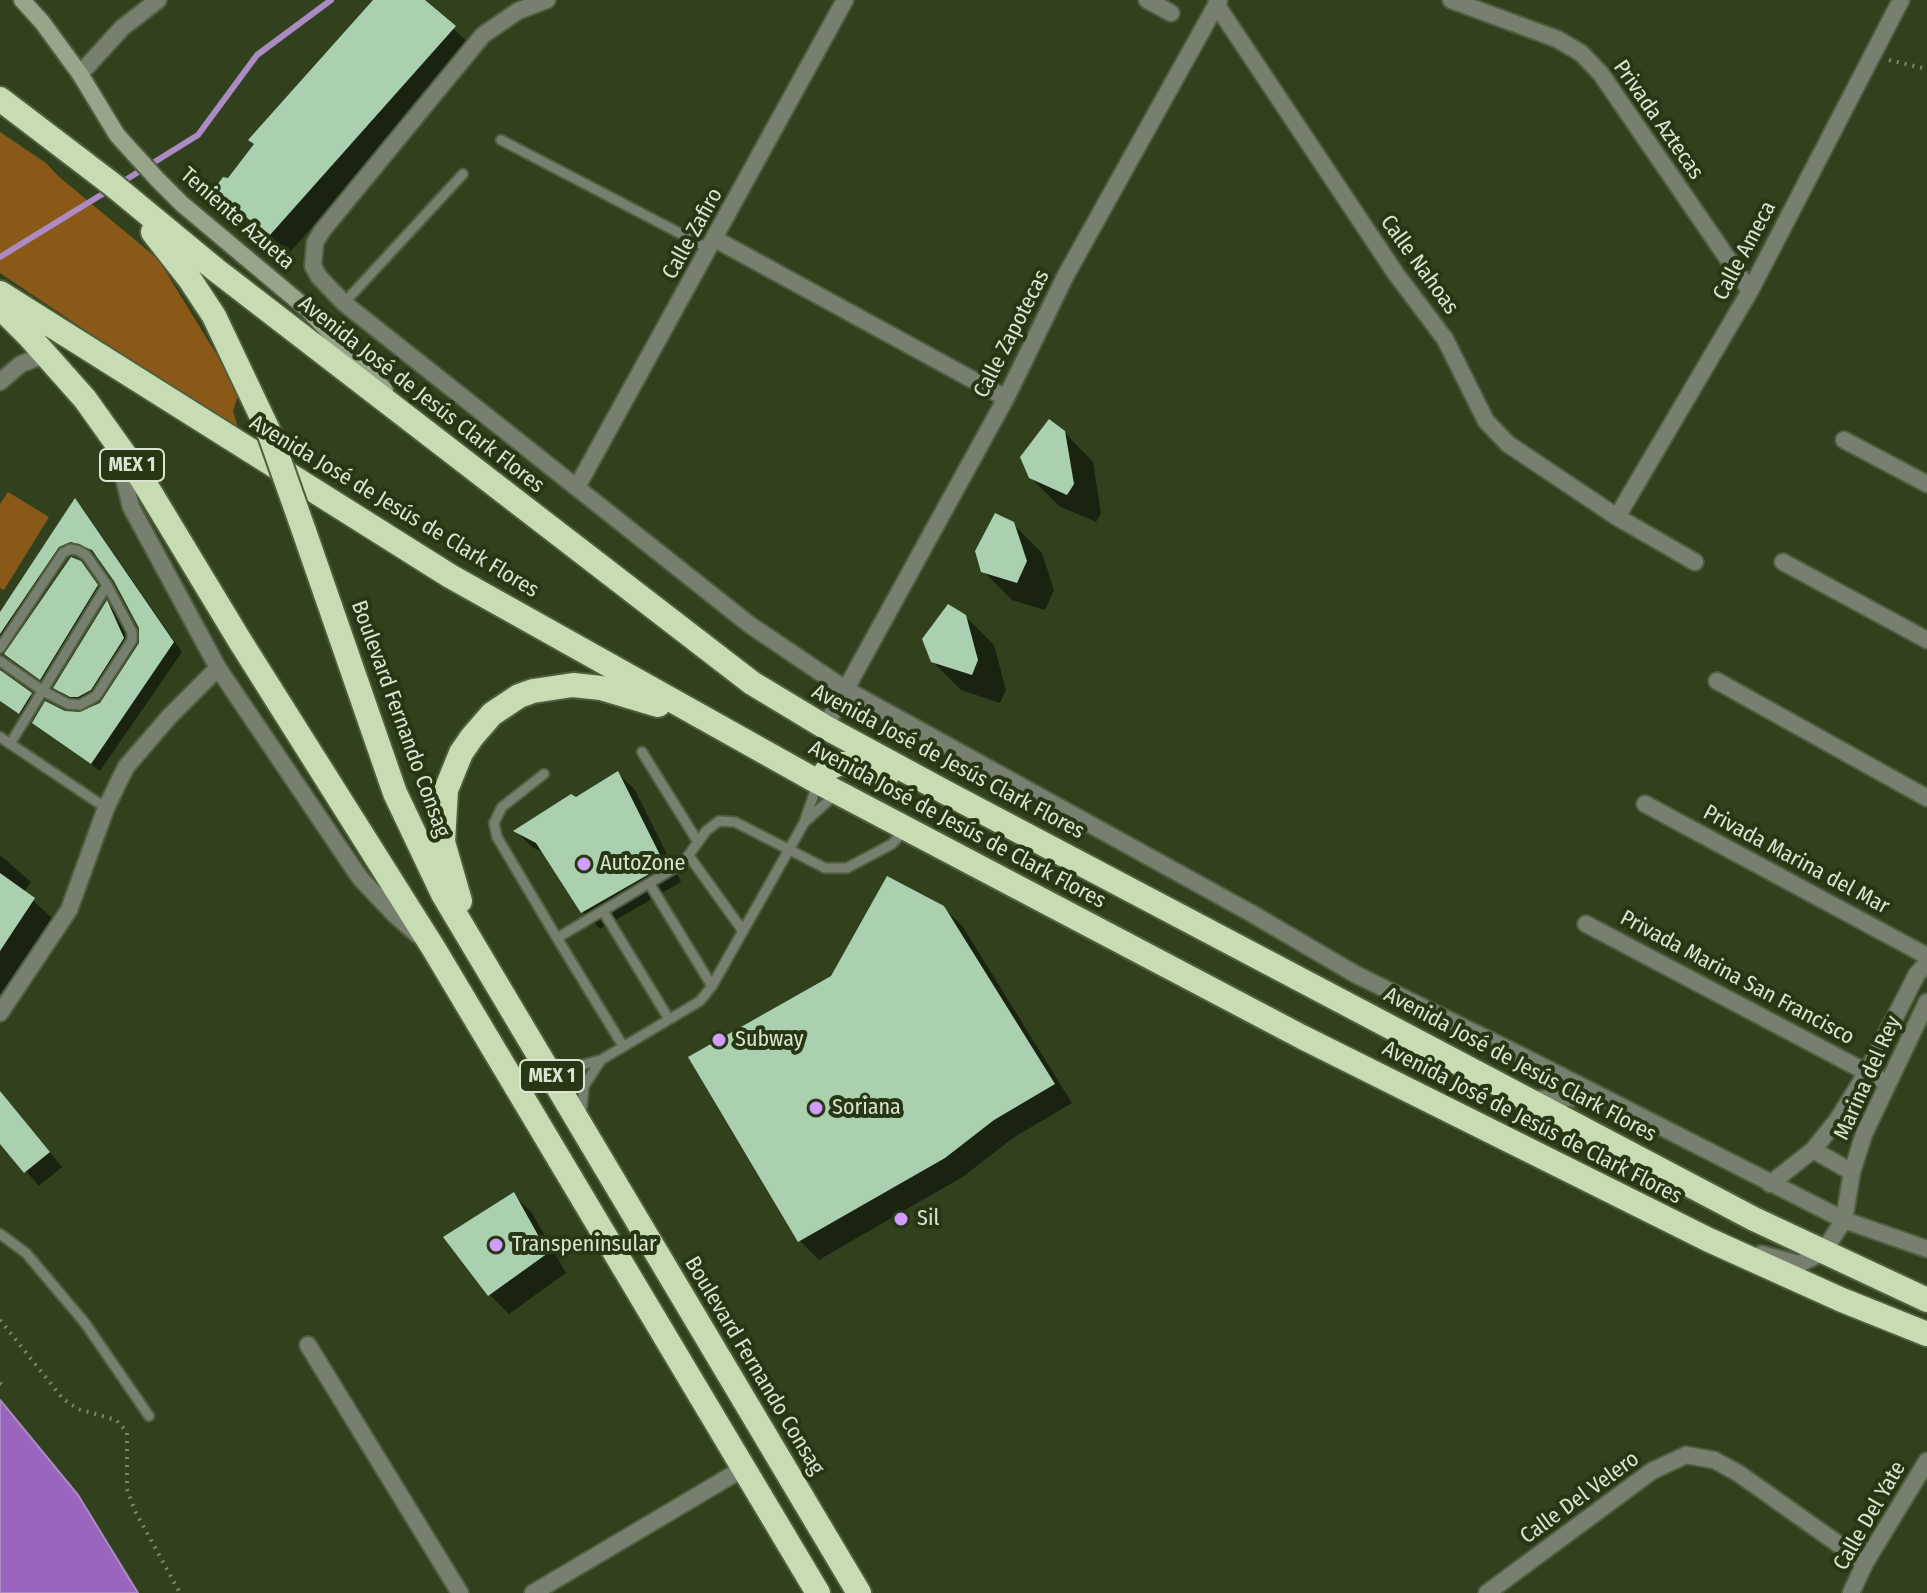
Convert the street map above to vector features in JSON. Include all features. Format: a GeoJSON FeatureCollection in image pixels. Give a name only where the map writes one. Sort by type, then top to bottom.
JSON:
{"type":"FeatureCollection","features":[{"type":"Feature","properties":{"kind":"highway","name":"MEX 1"},"geometry":{"type":"LineString","coordinates":[[0,99],[36,125]]}},
{"type":"Feature","properties":{"kind":"highway","name":"Avenida José de Jesús Clark Flores"},"geometry":{"type":"LineString","coordinates":[[36,125],[216,270],[752,683],[943,791],[1754,1219],[1927,1300]]}},
{"type":"Feature","properties":{"kind":"highway","name":"Boulevard Fernando Consag"},"geometry":{"type":"LineString","coordinates":[[36,125],[161,240],[214,316],[269,432],[395,793],[429,868],[859,1593]]}},
{"type":"Feature","properties":{"kind":"highway","name":"Avenida José de Jesús de Clark Flores"},"geometry":{"type":"LineString","coordinates":[[0,293],[450,576],[828,787],[1302,1037],[1709,1240],[1842,1300],[1927,1334]]}},
{"type":"Feature","properties":{"kind":"highway","name":"MEX 1"},"geometry":{"type":"LineString","coordinates":[[0,307],[47,354],[85,399],[142,479],[434,949],[818,1593]]}},
{"type":"Feature","properties":{"kind":"highway"},"geometry":{"type":"LineString","coordinates":[[473,945],[445,855],[444,808],[449,780],[461,753],[492,714],[519,696],[573,685],[629,696],[706,719]]}},
{"type":"Feature","properties":{"kind":"highway"},"geometry":{"type":"LineString","coordinates":[[828,787],[829,768],[847,763],[943,791]]}},
{"type":"Feature","properties":{"kind":"highway"},"geometry":{"type":"LineString","coordinates":[[619,1257],[648,1240]]}},
{"type":"Feature","properties":{"kind":"highway"},"geometry":{"type":"LineString","coordinates":[[1842,1300],[1869,1283],[1901,1289]]}},
{"type":"Feature","properties":{"kind":"street","name":"Teniente Azueta"},"geometry":{"type":"LineString","coordinates":[[22,0],[80,74],[117,135],[157,179],[182,204],[306,308],[413,421]]}},
{"type":"Feature","properties":{"kind":"street"},"geometry":{"type":"LineString","coordinates":[[80,74],[122,28],[158,0]]}},
{"type":"Feature","properties":{"kind":"street"},"geometry":{"type":"LineString","coordinates":[[547,0],[518,11],[483,35],[322,231],[315,243],[313,266],[319,277],[344,303],[750,625],[845,689],[1249,912],[1355,974],[1844,1220],[1927,1249]]}},
{"type":"Feature","properties":{"kind":"street","name":"Calle Zafiro"},"geometry":{"type":"LineString","coordinates":[[577,487],[845,0]]}},
{"type":"Feature","properties":{"kind":"street"},"geometry":{"type":"LineString","coordinates":[[1147,0],[1171,13]]}},
{"type":"Feature","properties":{"kind":"street","name":"Privada Aztecas"},"geometry":{"type":"LineString","coordinates":[[1451,0],[1557,39],[1581,53],[1601,74],[1750,291]]}},
{"type":"Feature","properties":{"kind":"street","name":"Calle Ameca"},"geometry":{"type":"LineString","coordinates":[[1617,517],[1750,291],[1901,0]]}},
{"type":"Feature","properties":{"kind":"street","name":"Calle Zapotecas"},"geometry":{"type":"LineString","coordinates":[[825,727],[1006,398],[1066,275],[1218,2]]}},
{"type":"Feature","properties":{"kind":"street","name":"Calle Nahoas"},"geometry":{"type":"LineString","coordinates":[[1218,2],[1396,274],[1445,339],[1486,421],[1508,444],[1617,517],[1695,562]]}},
{"type":"Feature","properties":{"kind":"street"},"geometry":{"type":"LineString","coordinates":[[712,244],[1006,398]]}},
{"type":"Feature","properties":{"kind":"street"},"geometry":{"type":"LineString","coordinates":[[0,382],[21,364],[47,354]]}},
{"type":"Feature","properties":{"kind":"street"},"geometry":{"type":"LineString","coordinates":[[1844,440],[1927,484]]}},
{"type":"Feature","properties":{"kind":"street"},"geometry":{"type":"LineString","coordinates":[[115,441],[131,507],[218,668],[360,878],[395,915],[434,949]]}},
{"type":"Feature","properties":{"kind":"street"},"geometry":{"type":"LineString","coordinates":[[1783,562],[1927,640]]}},
{"type":"Feature","properties":{"kind":"street"},"geometry":{"type":"LineString","coordinates":[[0,1013],[69,910],[106,808],[126,767],[169,717],[218,668]]}},
{"type":"Feature","properties":{"kind":"street"},"geometry":{"type":"LineString","coordinates":[[1717,681],[1927,798]]}},
{"type":"Feature","properties":{"kind":"street","name":"Privada Marina del Mar"},"geometry":{"type":"LineString","coordinates":[[1645,804],[1927,956]]}},
{"type":"Feature","properties":{"kind":"street","name":"Privada Marina San Francisco"},"geometry":{"type":"LineString","coordinates":[[1586,924],[1887,1083]]}},
{"type":"Feature","properties":{"kind":"street","name":"Marina del Rey"},"geometry":{"type":"LineString","coordinates":[[1770,1184],[1813,1150],[1838,1119],[1867,1072],[1917,974],[1927,963]]}},
{"type":"Feature","properties":{"kind":"street","name":"Marina del Rey"},"geometry":{"type":"LineString","coordinates":[[1844,1220],[1852,1172],[1864,1134],[1927,1002]]}},
{"type":"Feature","properties":{"kind":"street"},"geometry":{"type":"LineString","coordinates":[[1529,1099],[1604,1097]]}},
{"type":"Feature","properties":{"kind":"street"},"geometry":{"type":"LineString","coordinates":[[1813,1150],[1852,1172]]}},
{"type":"Feature","properties":{"kind":"street"},"geometry":{"type":"LineString","coordinates":[[1709,1240],[1799,1264],[1823,1252],[1844,1220]]}},
{"type":"Feature","properties":{"kind":"street"},"geometry":{"type":"LineString","coordinates":[[308,1345],[460,1593]]}},
{"type":"Feature","properties":{"kind":"street","name":"Calle Del Velero"},"geometry":{"type":"LineString","coordinates":[[1487,1593],[1652,1471],[1686,1455],[1714,1460],[1738,1473],[1865,1563]]}},
{"type":"Feature","properties":{"kind":"street","name":"Calle Del Yate"},"geometry":{"type":"LineString","coordinates":[[1851,1593],[1865,1563],[1927,1461]]}},
{"type":"Feature","properties":{"kind":"street"},"geometry":{"type":"LineString","coordinates":[[533,1593],[744,1468]]}},
{"type":"Feature","properties":{"kind":"lane"},"geometry":{"type":"LineString","coordinates":[[501,140],[712,244]]}},
{"type":"Feature","properties":{"kind":"lane"},"geometry":{"type":"LineString","coordinates":[[344,303],[463,174]]}},
{"type":"Feature","properties":{"kind":"lane"},"geometry":{"type":"LineString","coordinates":[[0,648],[63,553],[70,549],[86,555],[107,585],[129,624],[132,640],[96,696],[88,703],[68,704],[0,661]]}},
{"type":"Feature","properties":{"kind":"lane"},"geometry":{"type":"LineString","coordinates":[[10,744],[107,585]]}},
{"type":"Feature","properties":{"kind":"lane"},"geometry":{"type":"LineString","coordinates":[[0,737],[106,808]]}},
{"type":"Feature","properties":{"kind":"lane"},"geometry":{"type":"LineString","coordinates":[[642,752],[698,842]]}},
{"type":"Feature","properties":{"kind":"lane"},"geometry":{"type":"LineString","coordinates":[[544,774],[502,807],[494,823],[497,837],[623,1046]]}},
{"type":"Feature","properties":{"kind":"lane"},"geometry":{"type":"LineString","coordinates":[[540,1056],[558,1066],[574,1067],[601,1060],[700,1001],[712,986],[804,823],[828,787]]}},
{"type":"Feature","properties":{"kind":"lane"},"geometry":{"type":"LineString","coordinates":[[804,823],[828,787]]}},
{"type":"Feature","properties":{"kind":"lane"},"geometry":{"type":"LineString","coordinates":[[557,938],[683,863],[711,825],[719,821],[735,822],[825,868],[847,868],[892,844],[906,828]]}},
{"type":"Feature","properties":{"kind":"lane"},"geometry":{"type":"LineString","coordinates":[[689,856],[743,931]]}},
{"type":"Feature","properties":{"kind":"lane"},"geometry":{"type":"LineString","coordinates":[[649,883],[712,986]]}},
{"type":"Feature","properties":{"kind":"lane"},"geometry":{"type":"LineString","coordinates":[[603,911],[669,1019]]}},
{"type":"Feature","properties":{"kind":"lane"},"geometry":{"type":"LineString","coordinates":[[586,1134],[581,1121],[582,1097],[589,1076],[601,1060]]}},
{"type":"Feature","properties":{"kind":"lane"},"geometry":{"type":"LineString","coordinates":[[0,1234],[26,1253],[85,1323],[149,1416]]}},
{"type":"Feature","properties":{"kind":"path"},"geometry":{"type":"LineString","coordinates":[[1871,56],[1927,69]]}},
{"type":"Feature","properties":{"kind":"path"},"geometry":{"type":"LineString","coordinates":[[0,1320],[63,1399],[78,1409],[116,1420],[127,1432],[127,1489],[135,1511],[180,1593]]}},
{"type":"Feature","properties":{"kind":"shaded area"},"geometry":{"type":"Polygon","coordinates":[[[0,132],[46,163],[158,259],[250,409],[237,398],[233,411],[240,434],[0,273],[0,132]]]}},
{"type":"Feature","properties":{"kind":"shaded area"},"geometry":{"type":"Polygon","coordinates":[[[8,492],[49,517],[4,590],[0,588],[0,504],[8,492]]]}},
{"type":"Feature","properties":{"kind":"shaded area"},"geometry":{"type":"Polygon","coordinates":[[[0,1400],[78,1495],[138,1593],[0,1593],[0,1400]]]}},
{"type":"Feature","properties":{"kind":"building"},"geometry":{"type":"Polygon","coordinates":[[[373,0],[425,0],[456,26],[270,235],[235,209],[215,188],[223,177],[228,178],[254,144],[248,140],[373,0]]]}},
{"type":"Feature","properties":{"kind":"building"},"geometry":{"type":"Polygon","coordinates":[[[1049,419],[1065,431],[1074,484],[1067,495],[1029,478],[1020,457],[1049,419]]]}},
{"type":"Feature","properties":{"kind":"building"},"geometry":{"type":"Polygon","coordinates":[[[75,498],[174,642],[91,764],[32,723],[45,701],[65,711],[79,712],[100,703],[139,643],[139,628],[114,581],[92,550],[71,542],[59,547],[0,634],[0,612],[75,498]]]}},
{"type":"Feature","properties":{"kind":"building"},"geometry":{"type":"Polygon","coordinates":[[[995,513],[1014,522],[1027,561],[1017,583],[981,572],[975,551],[995,513]]]}},
{"type":"Feature","properties":{"kind":"building"},"geometry":{"type":"Polygon","coordinates":[[[71,557],[81,561],[98,585],[40,680],[4,654],[71,557]]]}},
{"type":"Feature","properties":{"kind":"building"},"geometry":{"type":"Polygon","coordinates":[[[107,600],[124,638],[91,690],[78,697],[70,697],[53,688],[107,600]]]}},
{"type":"Feature","properties":{"kind":"building"},"geometry":{"type":"Polygon","coordinates":[[[948,604],[966,615],[978,660],[972,675],[931,662],[922,639],[948,604]]]}},
{"type":"Feature","properties":{"kind":"building"},"geometry":{"type":"Polygon","coordinates":[[[0,670],[32,693],[19,714],[0,701],[0,670]]]}},
{"type":"Feature","properties":{"kind":"building"},"geometry":{"type":"Polygon","coordinates":[[[618,771],[665,865],[581,913],[536,843],[513,831],[571,794],[576,797],[618,771]]]}},
{"type":"Feature","properties":{"kind":"building"},"geometry":{"type":"Polygon","coordinates":[[[0,873],[35,898],[0,951],[0,873]]]}},
{"type":"Feature","properties":{"kind":"building"},"geometry":{"type":"Polygon","coordinates":[[[887,876],[944,906],[1055,1084],[994,1120],[945,1158],[798,1242],[688,1057],[831,976],[887,876]]]}},
{"type":"Feature","properties":{"kind":"building"},"geometry":{"type":"Polygon","coordinates":[[[0,1091],[50,1152],[24,1173],[0,1144],[0,1091]]]}},
{"type":"Feature","properties":{"kind":"building","name":"Transpeninsular"},"geometry":{"type":"Polygon","coordinates":[[[514,1192],[548,1253],[488,1296],[443,1237],[514,1192]]]}},
{"type":"Feature","properties":{"kind":"waterway"},"geometry":{"type":"LineString","coordinates":[[119,184],[198,135],[257,55],[331,0]]}},
{"type":"Feature","properties":{"kind":"waterway"},"geometry":{"type":"LineString","coordinates":[[0,257],[109,190]]}},
{"type":"Feature","properties":{"kind":"place","name":"AutoZone"},"geometry":{"type":"Point","coordinates":[584,864]}},
{"type":"Feature","properties":{"kind":"place","name":"Subway"},"geometry":{"type":"Point","coordinates":[719,1040]}},
{"type":"Feature","properties":{"kind":"place","name":"Soriana"},"geometry":{"type":"Point","coordinates":[816,1108]}},
{"type":"Feature","properties":{"kind":"place","name":"Sil"},"geometry":{"type":"Point","coordinates":[901,1219]}},
{"type":"Feature","properties":{"kind":"place","name":"Transpeninsular"},"geometry":{"type":"Point","coordinates":[496,1245]}}]}
